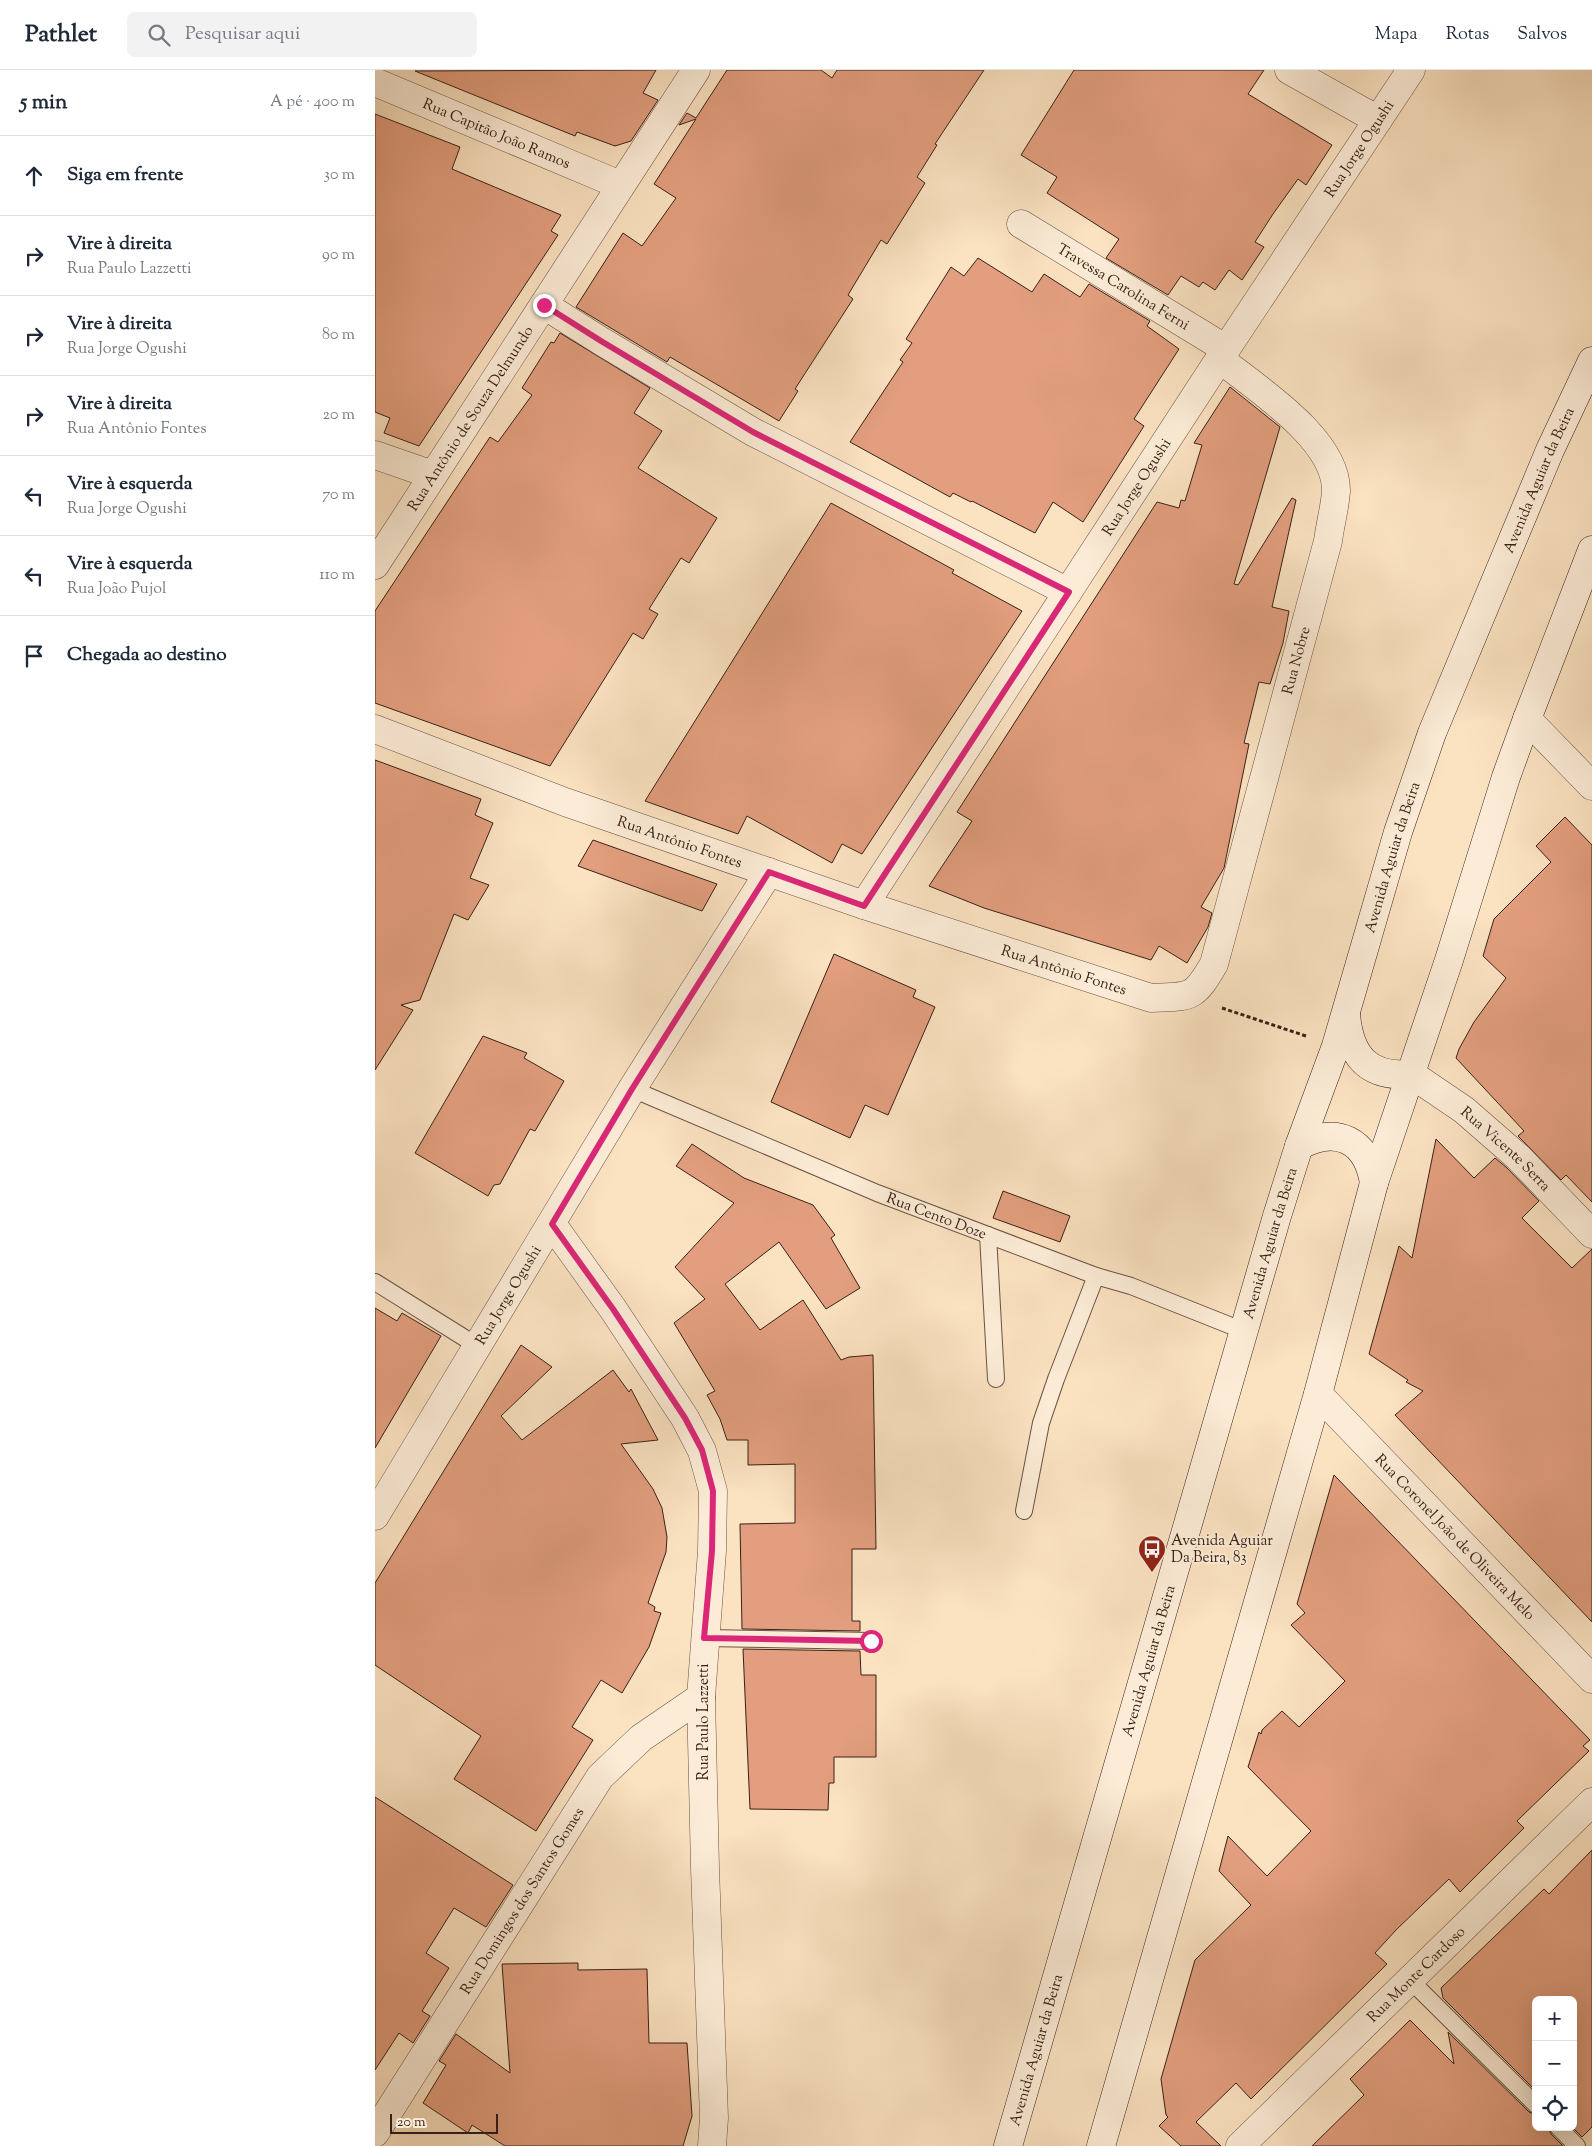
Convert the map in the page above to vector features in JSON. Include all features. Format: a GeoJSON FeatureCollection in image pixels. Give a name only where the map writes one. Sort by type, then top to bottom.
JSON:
{"type":"FeatureCollection","features":[{"type":"Feature","properties":{"kind":"street"},"geometry":{"type":"LineString","coordinates":[[375,82],[381,70]]}},
{"type":"Feature","properties":{"kind":"street","name":"Rua Antônio de Souza Delmundo"},"geometry":{"type":"LineString","coordinates":[[375,565],[696,70]]}},
{"type":"Feature","properties":{"kind":"street"},"geometry":{"type":"LineString","coordinates":[[1289,70],[1378,120]]}},
{"type":"Feature","properties":{"kind":"street","name":"Rua Jorge Ogushi"},"geometry":{"type":"LineString","coordinates":[[864,906],[1223,354],[1411,70]]}},
{"type":"Feature","properties":{"kind":"street","name":"Rua Capitão João Ramos"},"geometry":{"type":"LineString","coordinates":[[375,82],[620,185]]}},
{"type":"Feature","properties":{"kind":"street","name":"Travessa Carolina Ferni"},"geometry":{"type":"LineString","coordinates":[[1021,224],[1223,354]]}},
{"type":"Feature","properties":{"kind":"street"},"geometry":{"type":"LineString","coordinates":[[544,305],[753,432],[1069,592]]}},
{"type":"Feature","properties":{"kind":"street","name":"Rua Nobre"},"geometry":{"type":"LineString","coordinates":[[1189,996],[1202,984],[1214,964],[1328,540],[1336,491],[1332,466],[1316,440],[1223,354]]}},
{"type":"Feature","properties":{"kind":"street","name":"Avenida Aguiar da Beira"},"geometry":{"type":"LineString","coordinates":[[1008,2146],[1244,1331],[1299,1146],[1336,1046],[1398,832],[1432,733],[1549,450],[1592,361]]}},
{"type":"Feature","properties":{"kind":"street"},"geometry":{"type":"LineString","coordinates":[[375,455],[433,475]]}},
{"type":"Feature","properties":{"kind":"street"},"geometry":{"type":"LineString","coordinates":[[1106,2142],[1318,1394],[1374,1183],[1527,719],[1592,550]]}},
{"type":"Feature","properties":{"kind":"street"},"geometry":{"type":"LineString","coordinates":[[1527,719],[1592,786]]}},
{"type":"Feature","properties":{"kind":"street","name":"Rua Antônio Fontes"},"geometry":{"type":"LineString","coordinates":[[375,729],[565,802],[864,906],[1151,998],[1189,996]]}},
{"type":"Feature","properties":{"kind":"street","name":"Rua Jorge Ogushi"},"geometry":{"type":"LineString","coordinates":[[375,1516],[632,1089],[769,872]]}},
{"type":"Feature","properties":{"kind":"street"},"geometry":{"type":"LineString","coordinates":[[1346,1013],[1348,1032],[1353,1048],[1363,1062],[1377,1071],[1395,1076],[1411,1074]]}},
{"type":"Feature","properties":{"kind":"street","name":"Rua Vicente Serra"},"geometry":{"type":"LineString","coordinates":[[1411,1074],[1463,1110],[1511,1152],[1592,1234]]}},
{"type":"Feature","properties":{"kind":"street"},"geometry":{"type":"LineString","coordinates":[[1299,1146],[1314,1138],[1331,1136],[1348,1140],[1362,1151],[1371,1166],[1374,1183]]}},
{"type":"Feature","properties":{"kind":"street","name":"Rua Paulo Lazzetti"},"geometry":{"type":"LineString","coordinates":[[552,1224],[613,1309],[685,1418],[702,1450],[713,1491],[712,1551],[701,1697],[714,2118],[712,2146]]}},
{"type":"Feature","properties":{"kind":"street","name":"Rua Coronel João de Oliveira Melo"},"geometry":{"type":"LineString","coordinates":[[1318,1394],[1592,1679]]}},
{"type":"Feature","properties":{"kind":"street","name":"Rua Domingos dos Santos Gomes"},"geometry":{"type":"LineString","coordinates":[[375,2133],[599,1777],[641,1738],[701,1697]]}},
{"type":"Feature","properties":{"kind":"street","name":"Rua Monte Cardoso"},"geometry":{"type":"LineString","coordinates":[[1240,2146],[1592,1802]]}},
{"type":"Feature","properties":{"kind":"lane","name":"Rua Cento Doze"},"geometry":{"type":"LineString","coordinates":[[632,1089],[779,1152],[988,1235],[1096,1276],[1131,1286],[1244,1331]]}},
{"type":"Feature","properties":{"kind":"lane"},"geometry":{"type":"LineString","coordinates":[[988,1235],[996,1379]]}},
{"type":"Feature","properties":{"kind":"lane"},"geometry":{"type":"LineString","coordinates":[[1024,1510],[1041,1423],[1096,1276]]}},
{"type":"Feature","properties":{"kind":"lane"},"geometry":{"type":"LineString","coordinates":[[375,1282],[479,1346]]}},
{"type":"Feature","properties":{"kind":"lane"},"geometry":{"type":"LineString","coordinates":[[704,1638],[871,1641]]}},
{"type":"Feature","properties":{"kind":"lane"},"geometry":{"type":"LineString","coordinates":[[1410,1980],[1532,2101]]}},
{"type":"Feature","properties":{"kind":"lane"},"geometry":{"type":"LineString","coordinates":[[1562,2131],[1577,2146]]}},
{"type":"Feature","properties":{"kind":"path"},"geometry":{"type":"LineString","coordinates":[[1189,996],[1336,1046]]}},
{"type":"Feature","properties":{"kind":"building"},"geometry":{"type":"Polygon","coordinates":[[[656,70],[643,93],[658,100],[631,141],[615,146],[577,132],[575,136],[415,71],[656,70]]]}},
{"type":"Feature","properties":{"kind":"building"},"geometry":{"type":"Polygon","coordinates":[[[727,70],[821,70],[832,78],[837,70],[984,70],[935,144],[937,145],[917,177],[925,183],[887,244],[881,240],[848,295],[853,299],[795,389],[798,391],[779,421],[670,357],[667,362],[576,307],[623,233],[642,246],[676,198],[654,184],[696,119],[679,125],[687,113],[696,118],[727,70]]]}},
{"type":"Feature","properties":{"kind":"building"},"geometry":{"type":"Polygon","coordinates":[[[1074,70],[1264,70],[1248,94],[1332,145],[1306,185],[1298,179],[1273,214],[1255,242],[1264,247],[1242,280],[1229,270],[1215,290],[1203,282],[1199,287],[1181,276],[1168,295],[1106,258],[1119,239],[1047,193],[1057,177],[1021,155],[1074,70]]]}},
{"type":"Feature","properties":{"kind":"building"},"geometry":{"type":"Polygon","coordinates":[[[375,114],[460,147],[452,169],[561,215],[551,231],[558,235],[419,446],[384,433],[390,418],[375,412],[375,114]]]}},
{"type":"Feature","properties":{"kind":"building"},"geometry":{"type":"Polygon","coordinates":[[[978,258],[1032,292],[1044,274],[1080,297],[1089,284],[1150,321],[1147,326],[1179,349],[1134,419],[1144,426],[1083,522],[1053,502],[1035,533],[972,501],[953,493],[950,497],[850,442],[903,362],[900,360],[912,343],[906,339],[951,267],[964,276],[978,258]]]}},
{"type":"Feature","properties":{"kind":"building"},"geometry":{"type":"Polygon","coordinates":[[[560,333],[650,388],[634,413],[662,431],[638,468],[717,518],[689,563],[681,558],[649,609],[658,614],[643,639],[633,633],[550,766],[375,703],[375,611],[490,437],[498,442],[532,395],[522,388],[551,342],[554,343],[560,333]]]}},
{"type":"Feature","properties":{"kind":"building"},"geometry":{"type":"Polygon","coordinates":[[[1230,387],[1280,427],[1234,584],[1238,585],[1292,498],[1296,500],[1272,607],[1289,611],[1283,643],[1270,684],[1259,682],[1244,743],[1249,744],[1224,868],[1201,907],[1212,913],[1208,927],[1187,963],[1159,946],[1151,960],[984,908],[929,886],[972,821],[957,812],[1157,502],[1179,508],[1181,500],[1185,501],[1202,445],[1194,443],[1230,387]]]}},
{"type":"Feature","properties":{"kind":"building"},"geometry":{"type":"Polygon","coordinates":[[[831,503],[954,570],[952,573],[1022,611],[862,854],[842,844],[832,863],[747,816],[738,834],[645,801],[831,503]]]}},
{"type":"Feature","properties":{"kind":"building"},"geometry":{"type":"Polygon","coordinates":[[[375,760],[481,799],[475,815],[493,823],[470,878],[489,885],[468,920],[454,914],[420,1000],[401,1005],[413,1010],[375,1070],[375,760]]]}},
{"type":"Feature","properties":{"kind":"building"},"geometry":{"type":"Polygon","coordinates":[[[1565,817],[1592,845],[1592,1202],[1566,1175],[1561,1180],[1518,1136],[1524,1131],[1456,1058],[1474,1022],[1506,978],[1483,956],[1494,919],[1551,862],[1536,846],[1565,817]]]}},
{"type":"Feature","properties":{"kind":"building"},"geometry":{"type":"Polygon","coordinates":[[[593,840],[717,884],[702,911],[578,866],[593,840]]]}},
{"type":"Feature","properties":{"kind":"building"},"geometry":{"type":"Polygon","coordinates":[[[834,954],[916,990],[913,997],[935,1007],[888,1115],[865,1105],[850,1138],[771,1102],[834,954]]]}},
{"type":"Feature","properties":{"kind":"building"},"geometry":{"type":"Polygon","coordinates":[[[483,1036],[527,1053],[524,1058],[564,1081],[535,1131],[530,1129],[500,1184],[494,1185],[488,1196],[415,1153],[483,1036]]]}},
{"type":"Feature","properties":{"kind":"building"},"geometry":{"type":"Polygon","coordinates":[[[1436,1139],[1474,1178],[1495,1158],[1507,1168],[1539,1201],[1522,1218],[1572,1268],[1592,1249],[1592,1622],[1395,1415],[1423,1391],[1406,1382],[1408,1380],[1369,1354],[1399,1246],[1412,1258],[1436,1139]]]}},
{"type":"Feature","properties":{"kind":"building"},"geometry":{"type":"Polygon","coordinates":[[[692,1144],[744,1178],[813,1205],[835,1235],[831,1238],[860,1288],[826,1309],[779,1242],[725,1284],[760,1330],[803,1300],[841,1360],[849,1357],[873,1355],[876,1549],[852,1549],[852,1621],[860,1621],[860,1631],[742,1629],[740,1524],[795,1523],[795,1464],[748,1465],[748,1440],[727,1440],[720,1419],[707,1395],[715,1391],[674,1323],[705,1299],[675,1267],[734,1203],[676,1166],[692,1144]]]}},
{"type":"Feature","properties":{"kind":"building"},"geometry":{"type":"Polygon","coordinates":[[[1003,1191],[1070,1216],[1060,1242],[993,1218],[1003,1191]]]}},
{"type":"Feature","properties":{"kind":"building"},"geometry":{"type":"Polygon","coordinates":[[[375,1308],[397,1321],[402,1313],[441,1336],[375,1448],[375,1308]]]}},
{"type":"Feature","properties":{"kind":"building"},"geometry":{"type":"Polygon","coordinates":[[[521,1345],[552,1367],[501,1416],[522,1440],[613,1370],[629,1392],[631,1389],[658,1440],[621,1444],[653,1489],[662,1508],[667,1537],[666,1552],[648,1603],[655,1607],[654,1611],[661,1613],[649,1647],[622,1693],[601,1680],[572,1727],[593,1740],[536,1831],[454,1779],[481,1736],[375,1665],[375,1583],[521,1345]]]}},
{"type":"Feature","properties":{"kind":"building"},"geometry":{"type":"Polygon","coordinates":[[[1334,1475],[1590,1740],[1583,1746],[1589,1751],[1517,1821],[1524,1828],[1460,1892],[1449,1879],[1396,1930],[1375,1953],[1387,1964],[1251,2099],[1236,2083],[1196,2122],[1221,2146],[1181,2146],[1159,2126],[1168,2117],[1166,2115],[1161,2079],[1195,1960],[1251,1905],[1219,1871],[1228,1836],[1267,1876],[1311,1831],[1248,1767],[1259,1732],[1261,1734],[1262,1730],[1282,1711],[1299,1727],[1345,1681],[1291,1625],[1305,1613],[1297,1604],[1334,1475]]]}},
{"type":"Feature","properties":{"kind":"building"},"geometry":{"type":"Polygon","coordinates":[[[743,1649],[860,1651],[861,1675],[876,1675],[876,1757],[834,1757],[834,1783],[829,1783],[828,1810],[750,1809],[743,1649]]]}},
{"type":"Feature","properties":{"kind":"building"},"geometry":{"type":"Polygon","coordinates":[[[375,1797],[513,1885],[486,1927],[454,1908],[426,1953],[449,1968],[422,2011],[430,2016],[413,2043],[399,2033],[375,2070],[375,1797]]]}},
{"type":"Feature","properties":{"kind":"building"},"geometry":{"type":"Polygon","coordinates":[[[1592,1850],[1592,2127],[1582,2137],[1576,2131],[1577,1996],[1532,1996],[1532,2087],[1443,1998],[1441,1988],[1544,1889],[1549,1894],[1592,1850]]]}},
{"type":"Feature","properties":{"kind":"building"},"geometry":{"type":"Polygon","coordinates":[[[578,1963],[578,1970],[647,1969],[649,2043],[687,2043],[692,2116],[683,2146],[505,2146],[472,2125],[468,2133],[423,2103],[446,2065],[439,2061],[456,2034],[510,2073],[502,1964],[578,1963]]]}},
{"type":"Feature","properties":{"kind":"building"},"geometry":{"type":"Polygon","coordinates":[[[1410,2020],[1454,2064],[1448,2032],[1532,2113],[1532,2131],[1550,2131],[1563,2146],[1312,2146],[1364,2095],[1350,2079],[1410,2020]]]}},
{"type":"Feature","properties":{"kind":"place","name":"Avenida Aguiar Da Beira, 83"},"geometry":{"type":"Point","coordinates":[1152,1573]}},
{"type":"Feature","properties":{"kind":"route"},"geometry":{"type":"LineString","coordinates":[[544,305],[753,432],[1069,592],[864,906],[769,872],[632,1089],[552,1224],[613,1309],[685,1418],[702,1450],[713,1491],[712,1551],[704,1638],[871,1641]]}}]}
